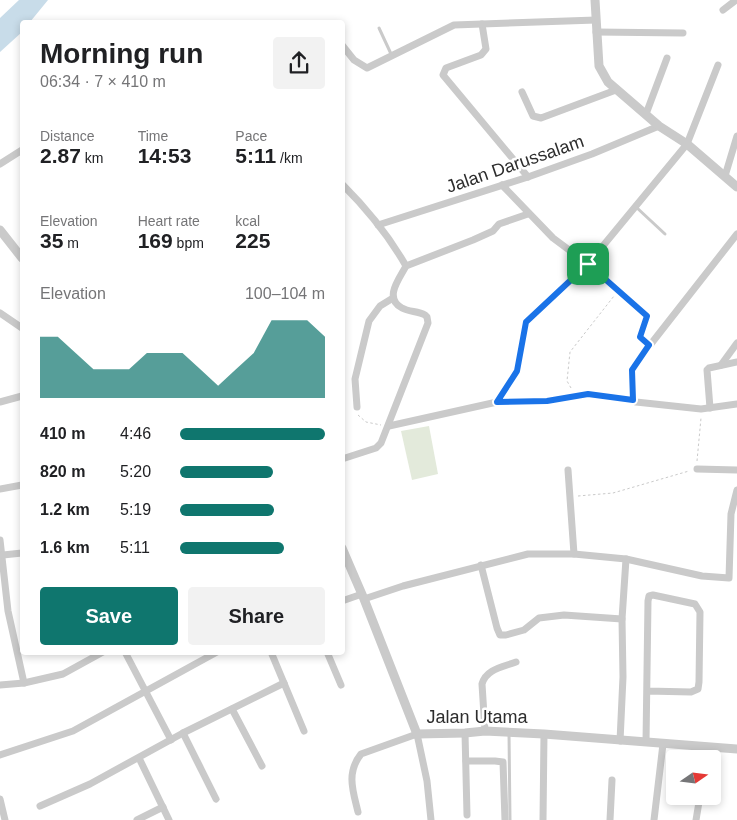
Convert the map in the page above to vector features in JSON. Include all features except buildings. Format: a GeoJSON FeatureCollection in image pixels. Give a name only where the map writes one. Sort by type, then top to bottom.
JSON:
{"type":"FeatureCollection","features":[{"type":"Feature","properties":{"kind":"street"},"geometry":{"type":"LineString","coordinates":[[595,0],[599,66],[608,82],[659,126],[687,144],[737,188]]}},
{"type":"Feature","properties":{"kind":"street"},"geometry":{"type":"LineString","coordinates":[[723,10],[736,0]]}},
{"type":"Feature","properties":{"kind":"street"},"geometry":{"type":"LineString","coordinates":[[345,49],[354,60],[367,68],[454,24],[596,20]]}},
{"type":"Feature","properties":{"kind":"street"},"geometry":{"type":"LineString","coordinates":[[482,24],[486,49],[484,52],[481,55],[446,68],[443,70],[443,75],[528,177]]}},
{"type":"Feature","properties":{"kind":"street"},"geometry":{"type":"LineString","coordinates":[[596,32],[683,33]]}},
{"type":"Feature","properties":{"kind":"street"},"geometry":{"type":"LineString","coordinates":[[646,114],[667,58]]}},
{"type":"Feature","properties":{"kind":"street"},"geometry":{"type":"LineString","coordinates":[[497,402],[517,371],[526,322],[588,264],[687,144],[718,64]]}},
{"type":"Feature","properties":{"kind":"street"},"geometry":{"type":"LineString","coordinates":[[522,92],[533,116],[541,118],[616,90]]}},
{"type":"Feature","properties":{"kind":"street","name":"Jalan Darussalam"},"geometry":{"type":"LineString","coordinates":[[378,225],[528,177],[592,154],[659,126]]}},
{"type":"Feature","properties":{"kind":"street"},"geometry":{"type":"LineString","coordinates":[[725,176],[737,136]]}},
{"type":"Feature","properties":{"kind":"street"},"geometry":{"type":"LineString","coordinates":[[0,164],[20,151]]}},
{"type":"Feature","properties":{"kind":"street"},"geometry":{"type":"LineString","coordinates":[[502,185],[553,238],[588,264],[618,292]]}},
{"type":"Feature","properties":{"kind":"street"},"geometry":{"type":"LineString","coordinates":[[345,188],[394,245],[406,266]]}},
{"type":"Feature","properties":{"kind":"street"},"geometry":{"type":"LineString","coordinates":[[345,458],[379,446],[384,438],[428,324],[425,315],[402,308],[393,298],[393,292],[406,266],[487,234],[494,231],[499,224],[528,214]]}},
{"type":"Feature","properties":{"kind":"street"},"geometry":{"type":"LineString","coordinates":[[0,230],[20,255]]}},
{"type":"Feature","properties":{"kind":"street"},"geometry":{"type":"LineString","coordinates":[[633,400],[632,370],[649,345],[737,234]]}},
{"type":"Feature","properties":{"kind":"street"},"geometry":{"type":"LineString","coordinates":[[357,407],[355,380],[369,321],[380,306],[393,298]]}},
{"type":"Feature","properties":{"kind":"street"},"geometry":{"type":"LineString","coordinates":[[0,313],[20,327]]}},
{"type":"Feature","properties":{"kind":"street"},"geometry":{"type":"LineString","coordinates":[[721,365],[737,343]]}},
{"type":"Feature","properties":{"kind":"street"},"geometry":{"type":"LineString","coordinates":[[710,408],[707,370],[737,362]]}},
{"type":"Feature","properties":{"kind":"street"},"geometry":{"type":"LineString","coordinates":[[389,426],[497,402],[547,401],[588,394],[636,402],[702,409],[737,404]]}},
{"type":"Feature","properties":{"kind":"street"},"geometry":{"type":"LineString","coordinates":[[0,402],[20,397]]}},
{"type":"Feature","properties":{"kind":"street"},"geometry":{"type":"LineString","coordinates":[[697,469],[737,470]]}},
{"type":"Feature","properties":{"kind":"street"},"geometry":{"type":"LineString","coordinates":[[568,470],[574,554]]}},
{"type":"Feature","properties":{"kind":"street"},"geometry":{"type":"LineString","coordinates":[[0,489],[20,486]]}},
{"type":"Feature","properties":{"kind":"street"},"geometry":{"type":"LineString","coordinates":[[345,600],[528,554],[574,554],[626,558],[702,576],[729,578],[731,514],[737,490]]}},
{"type":"Feature","properties":{"kind":"street"},"geometry":{"type":"LineString","coordinates":[[0,540],[3,555],[2,577],[24,683]]}},
{"type":"Feature","properties":{"kind":"street"},"geometry":{"type":"LineString","coordinates":[[3,555],[20,553]]}},
{"type":"Feature","properties":{"kind":"street","name":"Jalan Utama"},"geometry":{"type":"LineString","coordinates":[[345,555],[417,734],[484,731],[509,732],[737,749]]}},
{"type":"Feature","properties":{"kind":"street"},"geometry":{"type":"LineString","coordinates":[[620,741],[623,678],[622,619],[626,558]]}},
{"type":"Feature","properties":{"kind":"street"},"geometry":{"type":"LineString","coordinates":[[481,565],[500,635],[524,630],[539,618],[564,615],[622,619]]}},
{"type":"Feature","properties":{"kind":"street"},"geometry":{"type":"LineString","coordinates":[[646,742],[647,691],[649,596],[653,594],[695,604],[700,612],[700,682],[698,688],[691,692],[647,691]]}},
{"type":"Feature","properties":{"kind":"street"},"geometry":{"type":"LineString","coordinates":[[0,685],[24,683],[63,674],[98,655]]}},
{"type":"Feature","properties":{"kind":"street"},"geometry":{"type":"LineString","coordinates":[[126,655],[171,740]]}},
{"type":"Feature","properties":{"kind":"street"},"geometry":{"type":"LineString","coordinates":[[0,755],[73,731],[212,655]]}},
{"type":"Feature","properties":{"kind":"street"},"geometry":{"type":"LineString","coordinates":[[271,655],[304,731]]}},
{"type":"Feature","properties":{"kind":"street"},"geometry":{"type":"LineString","coordinates":[[328,655],[341,685]]}},
{"type":"Feature","properties":{"kind":"street"},"geometry":{"type":"LineString","coordinates":[[484,731],[482,684],[484,678],[489,672],[516,662]]}},
{"type":"Feature","properties":{"kind":"street"},"geometry":{"type":"LineString","coordinates":[[40,806],[90,784],[183,733],[284,683]]}},
{"type":"Feature","properties":{"kind":"street"},"geometry":{"type":"LineString","coordinates":[[232,709],[262,766]]}},
{"type":"Feature","properties":{"kind":"street"},"geometry":{"type":"LineString","coordinates":[[183,733],[216,799]]}},
{"type":"Feature","properties":{"kind":"street"},"geometry":{"type":"LineString","coordinates":[[465,733],[467,815]]}},
{"type":"Feature","properties":{"kind":"street"},"geometry":{"type":"LineString","coordinates":[[358,812],[351,784],[352,772],[361,754],[417,734],[427,781],[431,820]]}},
{"type":"Feature","properties":{"kind":"street"},"geometry":{"type":"LineString","coordinates":[[543,820],[544,734]]}},
{"type":"Feature","properties":{"kind":"street"},"geometry":{"type":"LineString","coordinates":[[654,820],[663,744]]}},
{"type":"Feature","properties":{"kind":"street"},"geometry":{"type":"LineString","coordinates":[[139,758],[169,820]]}},
{"type":"Feature","properties":{"kind":"street"},"geometry":{"type":"LineString","coordinates":[[466,762],[503,762],[505,820]]}},
{"type":"Feature","properties":{"kind":"street"},"geometry":{"type":"LineString","coordinates":[[610,820],[612,780]]}},
{"type":"Feature","properties":{"kind":"street"},"geometry":{"type":"LineString","coordinates":[[0,799],[5,820]]}},
{"type":"Feature","properties":{"kind":"street"},"geometry":{"type":"LineString","coordinates":[[696,820],[698,805]]}},
{"type":"Feature","properties":{"kind":"street"},"geometry":{"type":"LineString","coordinates":[[137,820],[163,807]]}},
{"type":"Feature","properties":{"kind":"lane"},"geometry":{"type":"LineString","coordinates":[[379,28],[392,56]]}},
{"type":"Feature","properties":{"kind":"lane"},"geometry":{"type":"LineString","coordinates":[[635,206],[665,234]]}},
{"type":"Feature","properties":{"kind":"lane"},"geometry":{"type":"LineString","coordinates":[[509,732],[510,820]]}},
{"type":"Feature","properties":{"kind":"path"},"geometry":{"type":"LineString","coordinates":[[576,396],[567,380],[570,352],[618,292],[647,316],[640,337],[649,345]]}},
{"type":"Feature","properties":{"kind":"path"},"geometry":{"type":"LineString","coordinates":[[357,407],[358,416],[366,422],[389,426]]}},
{"type":"Feature","properties":{"kind":"path"},"geometry":{"type":"LineString","coordinates":[[569,496],[613,493],[697,469],[702,409]]}},
{"type":"Feature","properties":{"kind":"green space"},"geometry":{"type":"Polygon","coordinates":[[[429,426],[438,474],[412,480],[401,431],[429,426]]]}},
{"type":"Feature","properties":{"kind":"water"},"geometry":{"type":"Polygon","coordinates":[[[19,0],[48,0],[32,20],[20,20],[20,34],[0,52],[0,18],[19,0]]]}},
{"type":"Feature","properties":{"kind":"route"},"geometry":{"type":"LineString","coordinates":[[588,264],[647,316],[640,337],[649,345],[632,370],[633,400],[588,394],[547,401],[497,402],[517,371],[526,322],[588,264]]}}]}
